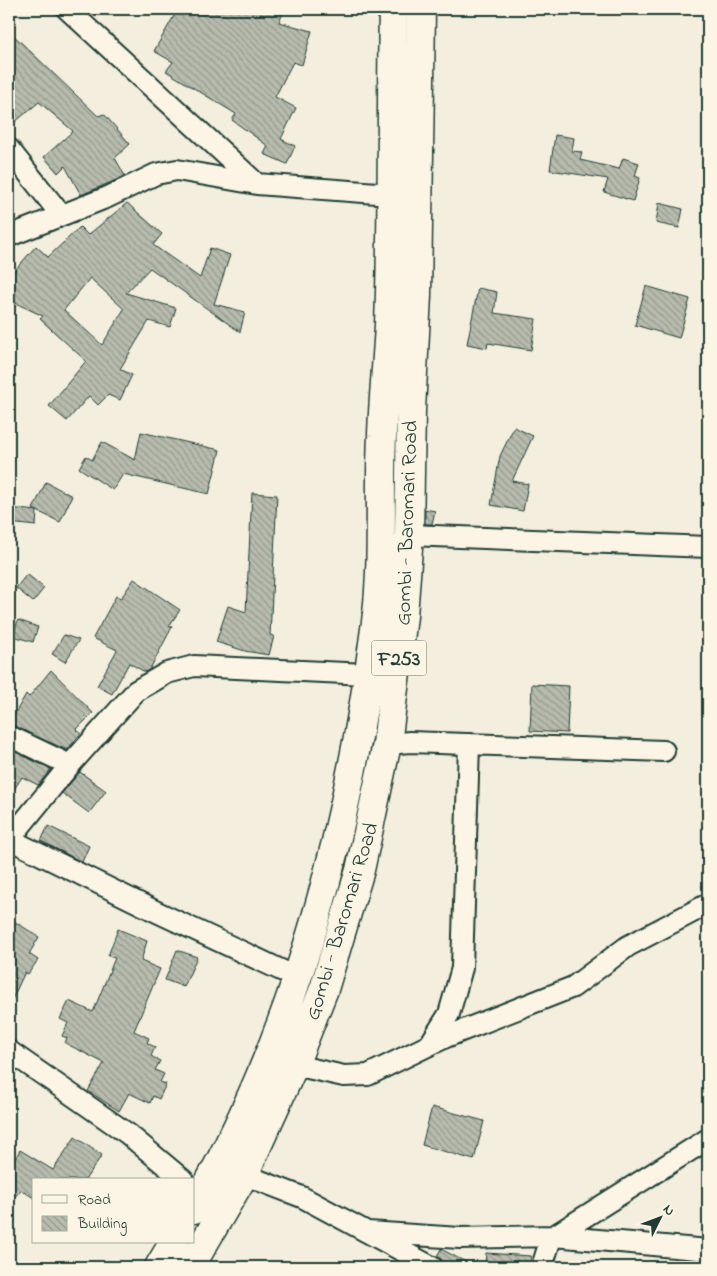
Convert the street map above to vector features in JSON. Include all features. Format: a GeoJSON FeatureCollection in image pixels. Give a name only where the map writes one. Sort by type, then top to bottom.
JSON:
{"type":"FeatureCollection","features":[{"type":"Feature","properties":{"kind":"main road","name":"Gombi - Baromari Road"},"geometry":{"type":"LineString","coordinates":[[195,1191],[220,1165],[270,1057],[298,978],[357,748],[377,610],[381,438],[389,324],[393,9]]}},
{"type":"Feature","properties":{"kind":"main road","name":"Gombi - Baromari Road"},"geometry":{"type":"LineString","coordinates":[[190,1267],[244,1175],[294,1065],[324,989],[360,870],[387,744],[402,624],[409,535],[411,410],[417,295],[421,9]]}},
{"type":"Feature","properties":{"kind":"main road"},"geometry":{"type":"LineString","coordinates":[[159,1267],[173,1244]]}},
{"type":"Feature","properties":{"kind":"street"},"geometry":{"type":"LineString","coordinates":[[67,9],[257,184]]}},
{"type":"Feature","properties":{"kind":"street"},"geometry":{"type":"LineString","coordinates":[[9,149],[61,215]]}},
{"type":"Feature","properties":{"kind":"street"},"geometry":{"type":"LineString","coordinates":[[9,236],[108,197],[156,174],[177,170],[257,184],[390,194]]}},
{"type":"Feature","properties":{"kind":"street"},"geometry":{"type":"LineString","coordinates":[[409,535],[707,545]]}},
{"type":"Feature","properties":{"kind":"street"},"geometry":{"type":"LineString","coordinates":[[298,978],[157,912],[9,839],[70,765],[136,691],[167,673],[194,666],[367,674]]}},
{"type":"Feature","properties":{"kind":"street"},"geometry":{"type":"LineString","coordinates":[[9,736],[70,765]]}},
{"type":"Feature","properties":{"kind":"street"},"geometry":{"type":"LineString","coordinates":[[387,744],[410,742],[664,751]]}},
{"type":"Feature","properties":{"kind":"street"},"geometry":{"type":"LineString","coordinates":[[430,1044],[449,1014],[462,968],[469,744]]}},
{"type":"Feature","properties":{"kind":"street"},"geometry":{"type":"LineString","coordinates":[[294,1065],[344,1076],[368,1075],[430,1044],[573,987],[628,946],[708,904]]}},
{"type":"Feature","properties":{"kind":"street"},"geometry":{"type":"LineString","coordinates":[[9,1051],[128,1134],[176,1178]]}},
{"type":"Feature","properties":{"kind":"street"},"geometry":{"type":"LineString","coordinates":[[542,1267],[550,1241],[554,1236],[707,1140]]}},
{"type":"Feature","properties":{"kind":"street"},"geometry":{"type":"LineString","coordinates":[[220,1165],[302,1198],[432,1267]]}},
{"type":"Feature","properties":{"kind":"street"},"geometry":{"type":"LineString","coordinates":[[368,1232],[460,1238],[554,1236],[708,1250]]}},
{"type":"Feature","properties":{"kind":"building"},"geometry":{"type":"Polygon","coordinates":[[[178,9],[285,9],[279,22],[312,31],[302,65],[293,62],[275,97],[296,108],[281,139],[295,146],[287,164],[264,154],[268,146],[232,120],[236,114],[166,71],[173,62],[154,51],[178,9]]]}},
{"type":"Feature","properties":{"kind":"building"},"geometry":{"type":"Polygon","coordinates":[[[9,31],[98,116],[104,114],[130,144],[115,158],[125,176],[81,195],[65,166],[58,173],[44,157],[73,131],[39,102],[9,127],[9,31]]]}},
{"type":"Feature","properties":{"kind":"building"},"geometry":{"type":"Polygon","coordinates":[[[555,135],[574,138],[572,151],[582,152],[580,160],[619,169],[623,158],[639,163],[635,176],[640,178],[633,201],[604,192],[608,179],[550,170],[555,135]]]}},
{"type":"Feature","properties":{"kind":"building"},"geometry":{"type":"Polygon","coordinates":[[[127,203],[162,234],[153,245],[200,278],[210,248],[230,255],[214,304],[245,312],[240,332],[150,268],[126,293],[176,308],[170,327],[149,321],[120,369],[132,375],[120,400],[108,395],[98,405],[89,396],[67,421],[49,406],[86,361],[40,319],[43,316],[9,300],[9,277],[36,246],[48,257],[80,227],[88,235],[127,203]],[[90,278],[64,310],[102,345],[124,309],[90,278]]]}},
{"type":"Feature","properties":{"kind":"building"},"geometry":{"type":"Polygon","coordinates":[[[659,203],[683,209],[679,228],[656,223],[659,203]]]}},
{"type":"Feature","properties":{"kind":"building"},"geometry":{"type":"Polygon","coordinates":[[[646,286],[690,299],[679,338],[635,325],[646,286]]]}},
{"type":"Feature","properties":{"kind":"building"},"geometry":{"type":"Polygon","coordinates":[[[478,288],[497,292],[494,313],[536,319],[531,350],[488,343],[487,348],[467,344],[478,288]]]}},
{"type":"Feature","properties":{"kind":"building"},"geometry":{"type":"Polygon","coordinates":[[[514,427],[533,436],[512,481],[528,484],[523,511],[491,505],[500,456],[514,427]]]}},
{"type":"Feature","properties":{"kind":"building"},"geometry":{"type":"Polygon","coordinates":[[[141,432],[220,450],[209,494],[123,474],[113,490],[79,468],[86,456],[92,460],[102,442],[135,460],[141,432]]]}},
{"type":"Feature","properties":{"kind":"building"},"geometry":{"type":"Polygon","coordinates":[[[46,482],[72,496],[60,522],[33,509],[46,482]]]}},
{"type":"Feature","properties":{"kind":"building"},"geometry":{"type":"Polygon","coordinates":[[[252,493],[277,495],[270,635],[274,636],[269,655],[245,651],[216,642],[228,606],[246,612],[252,493]]]}},
{"type":"Feature","properties":{"kind":"building"},"geometry":{"type":"Polygon","coordinates":[[[9,508],[37,511],[36,526],[9,523],[9,508]]]}},
{"type":"Feature","properties":{"kind":"building"},"geometry":{"type":"Polygon","coordinates":[[[425,509],[435,511],[432,524],[425,524],[425,509]]]}},
{"type":"Feature","properties":{"kind":"building"},"geometry":{"type":"Polygon","coordinates":[[[27,574],[44,588],[33,602],[16,588],[27,574]]]}},
{"type":"Feature","properties":{"kind":"building"},"geometry":{"type":"Polygon","coordinates":[[[134,579],[180,610],[169,626],[172,627],[150,669],[145,672],[129,663],[112,694],[97,686],[117,650],[93,638],[116,596],[121,598],[134,579]]]}},
{"type":"Feature","properties":{"kind":"building"},"geometry":{"type":"Polygon","coordinates":[[[18,620],[38,627],[33,642],[13,636],[18,620]]]}},
{"type":"Feature","properties":{"kind":"building"},"geometry":{"type":"Polygon","coordinates":[[[64,635],[79,640],[65,662],[52,654],[64,635]]]}},
{"type":"Feature","properties":{"kind":"building"},"geometry":{"type":"Polygon","coordinates":[[[51,670],[93,713],[76,730],[81,733],[67,750],[9,724],[26,694],[29,697],[51,670]]]}},
{"type":"Feature","properties":{"kind":"building"},"geometry":{"type":"Polygon","coordinates":[[[532,684],[569,686],[567,733],[530,731],[532,684]]]}},
{"type":"Feature","properties":{"kind":"building"},"geometry":{"type":"Polygon","coordinates":[[[9,749],[51,769],[38,785],[22,777],[9,797],[9,749]]]}},
{"type":"Feature","properties":{"kind":"building"},"geometry":{"type":"Polygon","coordinates":[[[80,772],[106,791],[89,813],[62,793],[80,772]]]}},
{"type":"Feature","properties":{"kind":"building"},"geometry":{"type":"Polygon","coordinates":[[[48,826],[89,846],[82,862],[41,841],[48,826]]]}},
{"type":"Feature","properties":{"kind":"building"},"geometry":{"type":"Polygon","coordinates":[[[9,918],[39,937],[29,954],[38,960],[28,974],[25,972],[9,1006],[9,918]]]}},
{"type":"Feature","properties":{"kind":"building"},"geometry":{"type":"Polygon","coordinates":[[[118,929],[147,941],[141,961],[160,969],[134,1031],[149,1038],[147,1043],[155,1047],[151,1056],[160,1061],[155,1070],[164,1074],[160,1082],[166,1084],[159,1099],[153,1096],[150,1103],[129,1093],[119,1111],[88,1091],[104,1063],[65,1043],[67,1038],[62,1036],[68,1023],[60,1019],[69,1001],[93,1012],[115,958],[108,956],[118,929]]]}},
{"type":"Feature","properties":{"kind":"building"},"geometry":{"type":"Polygon","coordinates":[[[177,950],[197,957],[184,987],[165,980],[177,950]]]}},
{"type":"Feature","properties":{"kind":"building"},"geometry":{"type":"Polygon","coordinates":[[[432,1107],[484,1121],[474,1160],[422,1145],[432,1107]]]}},
{"type":"Feature","properties":{"kind":"building"},"geometry":{"type":"Polygon","coordinates":[[[75,1137],[102,1155],[86,1178],[32,1178],[32,1197],[21,1190],[9,1203],[9,1169],[20,1150],[53,1170],[75,1137]]]}},
{"type":"Feature","properties":{"kind":"building"},"geometry":{"type":"Polygon","coordinates":[[[441,1249],[475,1267],[444,1267],[442,1260],[437,1256],[441,1249]]]}},
{"type":"Feature","properties":{"kind":"building"},"geometry":{"type":"Polygon","coordinates":[[[486,1253],[531,1256],[530,1267],[485,1267],[486,1253]]]}}]}
